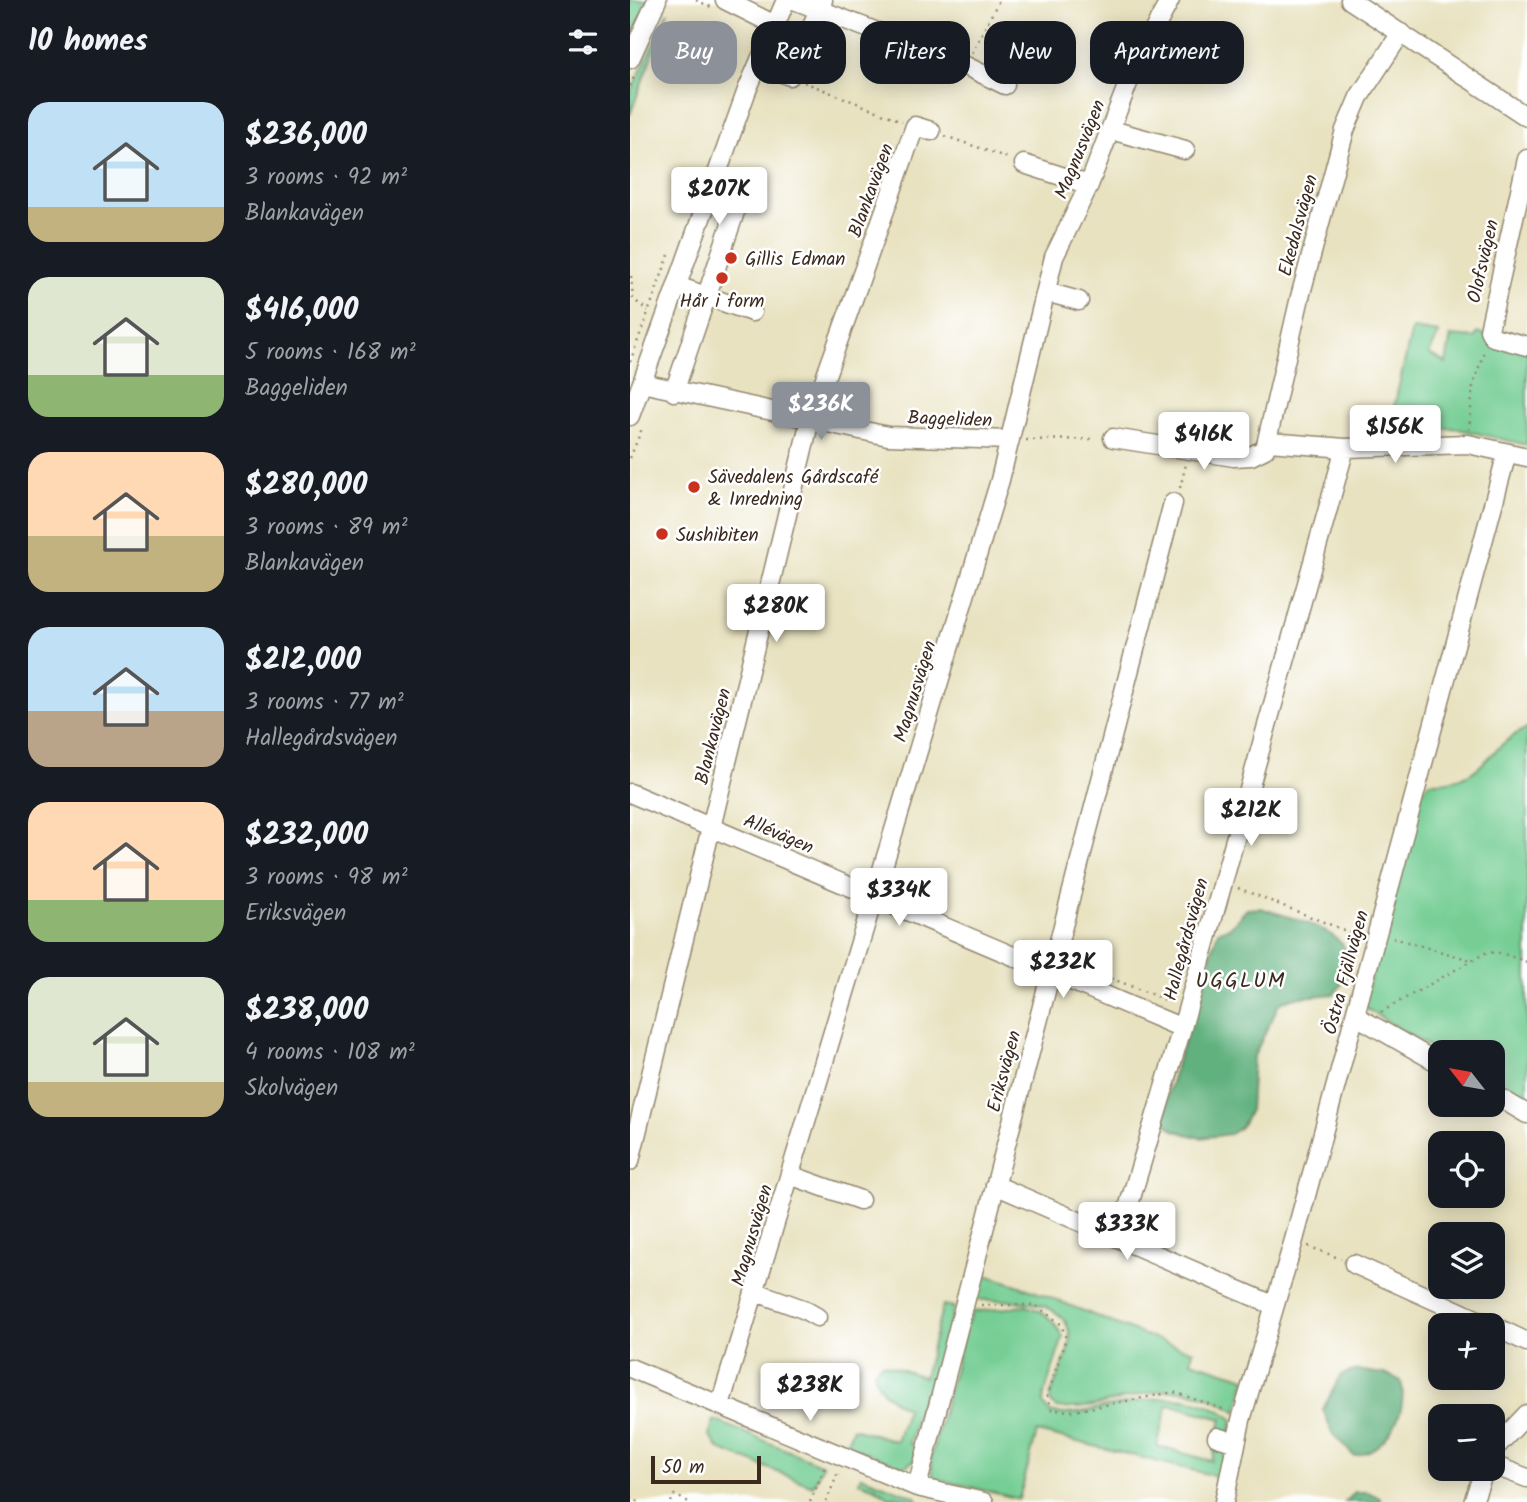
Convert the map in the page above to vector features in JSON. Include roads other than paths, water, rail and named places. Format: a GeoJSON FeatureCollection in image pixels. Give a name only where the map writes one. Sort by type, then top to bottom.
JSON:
{"type":"FeatureCollection","features":[{"type":"Feature","properties":{"kind":"street"},"geometry":{"type":"LineString","coordinates":[[630,59],[657,0]]}},
{"type":"Feature","properties":{"kind":"street"},"geometry":{"type":"LineString","coordinates":[[724,0],[767,21]]}},
{"type":"Feature","properties":{"kind":"street"},"geometry":{"type":"LineString","coordinates":[[777,21],[786,0]]}},
{"type":"Feature","properties":{"kind":"street"},"geometry":{"type":"LineString","coordinates":[[794,0],[820,5],[966,65],[1005,85]]}},
{"type":"Feature","properties":{"kind":"street","name":"Magnusvägen"},"geometry":{"type":"LineString","coordinates":[[720,1405],[1010,440],[1060,242],[1089,185],[1135,65],[1170,0]]}},
{"type":"Feature","properties":{"kind":"street"},"geometry":{"type":"LineString","coordinates":[[1350,0],[1527,117]]}},
{"type":"Feature","properties":{"kind":"street","name":"Ekedalsvägen"},"geometry":{"type":"LineString","coordinates":[[1269,442],[1300,298],[1345,130],[1359,97],[1401,33]]}},
{"type":"Feature","properties":{"kind":"street"},"geometry":{"type":"LineString","coordinates":[[630,416],[751,84]]}},
{"type":"Feature","properties":{"kind":"street","name":"Blankavägen"},"geometry":{"type":"LineString","coordinates":[[630,1161],[810,420],[923,128]]}},
{"type":"Feature","properties":{"kind":"street"},"geometry":{"type":"LineString","coordinates":[[1111,130],[1185,150]]}},
{"type":"Feature","properties":{"kind":"street","name":"Olofsvägen"},"geometry":{"type":"LineString","coordinates":[[1527,159],[1492,306],[1489,330],[1493,337],[1527,346]]}},
{"type":"Feature","properties":{"kind":"street"},"geometry":{"type":"LineString","coordinates":[[1024,164],[1089,185]]}},
{"type":"Feature","properties":{"kind":"street"},"geometry":{"type":"LineString","coordinates":[[674,392],[736,208],[709,196]]}},
{"type":"Feature","properties":{"kind":"street"},"geometry":{"type":"LineString","coordinates":[[677,286],[752,312]]}},
{"type":"Feature","properties":{"kind":"street"},"geometry":{"type":"LineString","coordinates":[[1046,292],[1079,301]]}},
{"type":"Feature","properties":{"kind":"street","name":"Baggeliden"},"geometry":{"type":"LineString","coordinates":[[642,383],[810,420],[919,439],[1010,440]]}},
{"type":"Feature","properties":{"kind":"street"},"geometry":{"type":"LineString","coordinates":[[1113,438],[1187,451],[1251,456],[1261,453],[1269,442],[1345,448],[1468,444],[1527,457]]}},
{"type":"Feature","properties":{"kind":"street","name":"Hallegårdsvägen"},"geometry":{"type":"LineString","coordinates":[[1119,1238],[1182,1028],[1345,448]]}},
{"type":"Feature","properties":{"kind":"street","name":"Östra Fjällvägen"},"geometry":{"type":"LineString","coordinates":[[1224,1502],[1241,1420],[1273,1305],[1361,1018],[1375,938],[1507,453]]}},
{"type":"Feature","properties":{"kind":"street","name":"Eriksvägen"},"geometry":{"type":"LineString","coordinates":[[916,1487],[1173,503]]}},
{"type":"Feature","properties":{"kind":"street","name":"Allévägen"},"geometry":{"type":"LineString","coordinates":[[630,793],[1182,1028]]}},
{"type":"Feature","properties":{"kind":"street"},"geometry":{"type":"LineString","coordinates":[[1361,1018],[1428,1056]]}},
{"type":"Feature","properties":{"kind":"street"},"geometry":{"type":"LineString","coordinates":[[1505,1101],[1527,1114]]}},
{"type":"Feature","properties":{"kind":"street"},"geometry":{"type":"LineString","coordinates":[[790,1175],[860,1200]]}},
{"type":"Feature","properties":{"kind":"street"},"geometry":{"type":"LineString","coordinates":[[995,1185],[1273,1305]]}},
{"type":"Feature","properties":{"kind":"street"},"geometry":{"type":"LineString","coordinates":[[1354,1264],[1462,1313]]}},
{"type":"Feature","properties":{"kind":"street"},"geometry":{"type":"LineString","coordinates":[[756,1292],[817,1317]]}},
{"type":"Feature","properties":{"kind":"street"},"geometry":{"type":"LineString","coordinates":[[1505,1332],[1527,1342]]}},
{"type":"Feature","properties":{"kind":"street"},"geometry":{"type":"LineString","coordinates":[[630,1368],[916,1487],[936,1498],[984,1502]]}},
{"type":"Feature","properties":{"kind":"street"},"geometry":{"type":"LineString","coordinates":[[1505,1437],[1527,1414]]}},
{"type":"Feature","properties":{"kind":"street"},"geometry":{"type":"LineString","coordinates":[[1217,1437],[1236,1443]]}},
{"type":"Feature","properties":{"kind":"street"},"geometry":{"type":"LineString","coordinates":[[1505,1470],[1527,1478]]}},
{"type":"Feature","properties":{"kind":"street"},"geometry":{"type":"LineString","coordinates":[[1473,1502],[1480,1481]]}},
{"type":"Feature","properties":{"kind":"place","name":"Gillis Edman"},"geometry":{"type":"Point","coordinates":[731,258]}},
{"type":"Feature","properties":{"kind":"place","name":"Hår i form"},"geometry":{"type":"Point","coordinates":[722,278]}},
{"type":"Feature","properties":{"kind":"place","name":"Sävedalens Gårdscafé & Inredning"},"geometry":{"type":"Point","coordinates":[694,487]}},
{"type":"Feature","properties":{"kind":"place","name":"Sushibiten"},"geometry":{"type":"Point","coordinates":[662,534]}},
{"type":"Feature","properties":{"kind":"district","name":"UGGLUM"},"geometry":{"type":"Point","coordinates":[1241,980]}}]}
